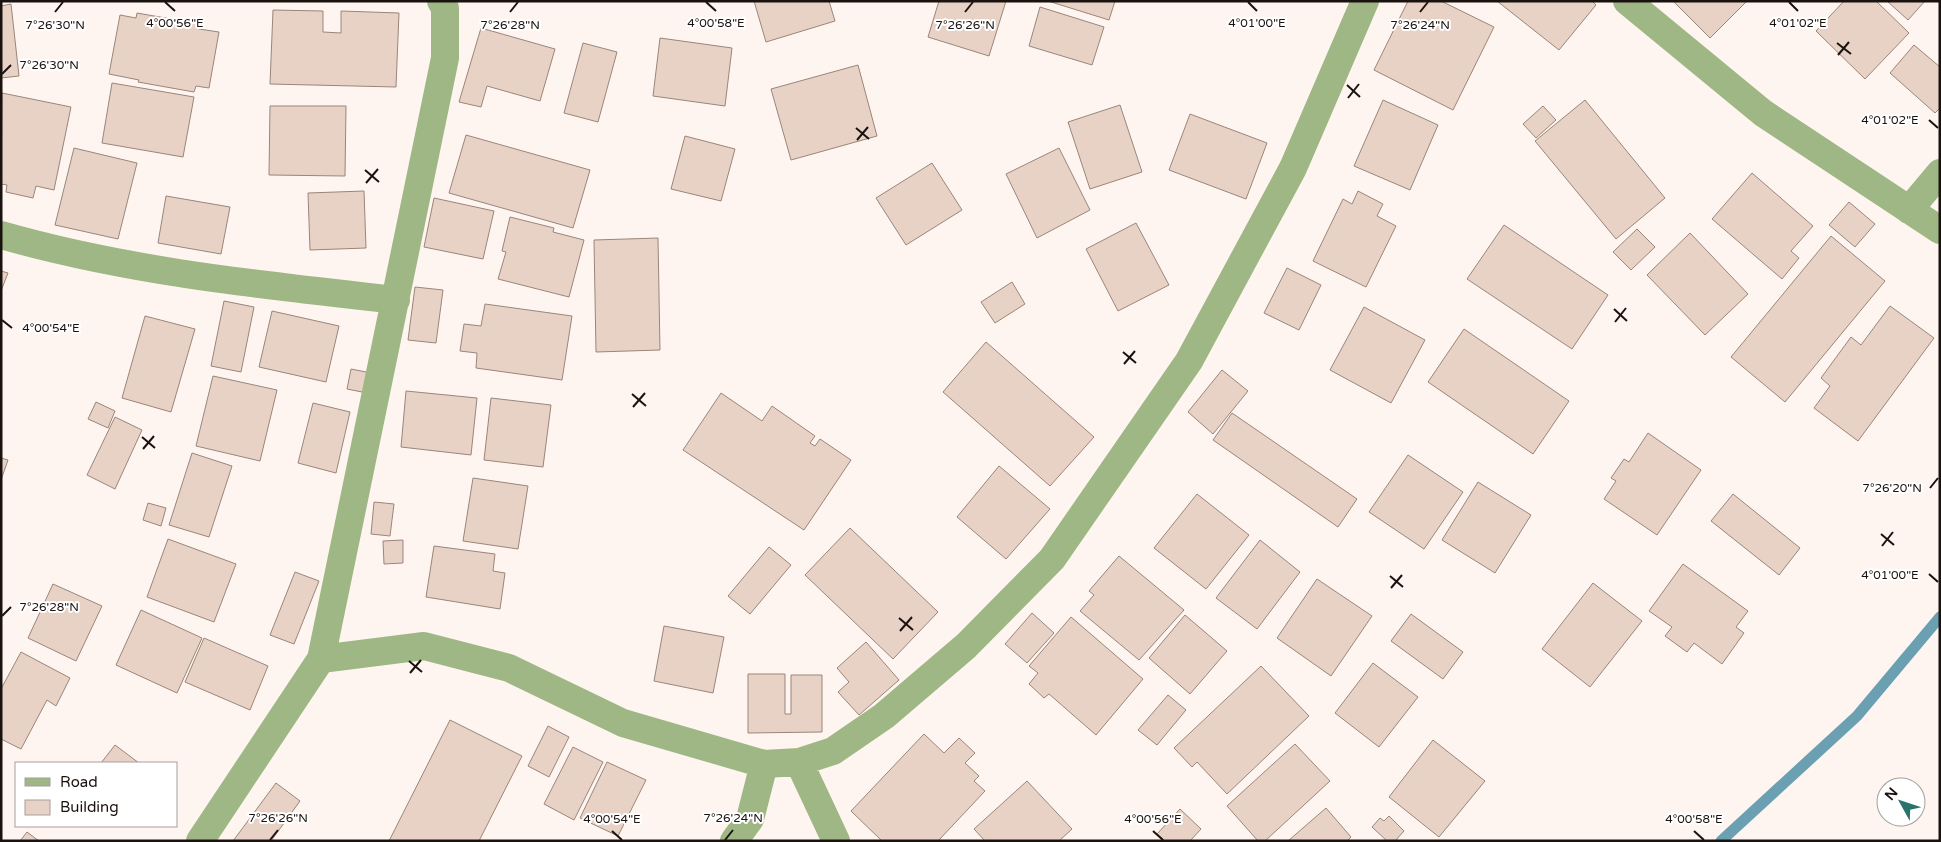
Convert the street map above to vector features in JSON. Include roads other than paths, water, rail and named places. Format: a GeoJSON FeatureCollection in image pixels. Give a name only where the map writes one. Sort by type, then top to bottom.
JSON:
{"type":"FeatureCollection","features":[{"type":"Feature","properties":{"kind":"street"},"geometry":{"type":"LineString","coordinates":[[200,841],[321,659],[445,58],[445,8],[441,1]]}},
{"type":"Feature","properties":{"kind":"street"},"geometry":{"type":"LineString","coordinates":[[321,659],[424,646],[509,668],[623,723],[764,764],[799,762],[833,751],[884,716],[966,646],[1052,559],[1189,360],[1294,168],[1365,1]]}},
{"type":"Feature","properties":{"kind":"street"},"geometry":{"type":"LineString","coordinates":[[1627,1],[1763,113],[1940,230]]}},
{"type":"Feature","properties":{"kind":"street"},"geometry":{"type":"LineString","coordinates":[[1909,210],[1940,173]]}},
{"type":"Feature","properties":{"kind":"street"},"geometry":{"type":"LineString","coordinates":[[1,235],[112,262],[214,279],[396,300]]}},
{"type":"Feature","properties":{"kind":"street"},"geometry":{"type":"LineString","coordinates":[[799,762],[836,841]]}},
{"type":"Feature","properties":{"kind":"street"},"geometry":{"type":"LineString","coordinates":[[734,841],[750,819],[764,764]]}},
{"type":"Feature","properties":{"kind":"waterway"},"geometry":{"type":"LineString","coordinates":[[1721,841],[1857,716],[1940,617]]}}]}
